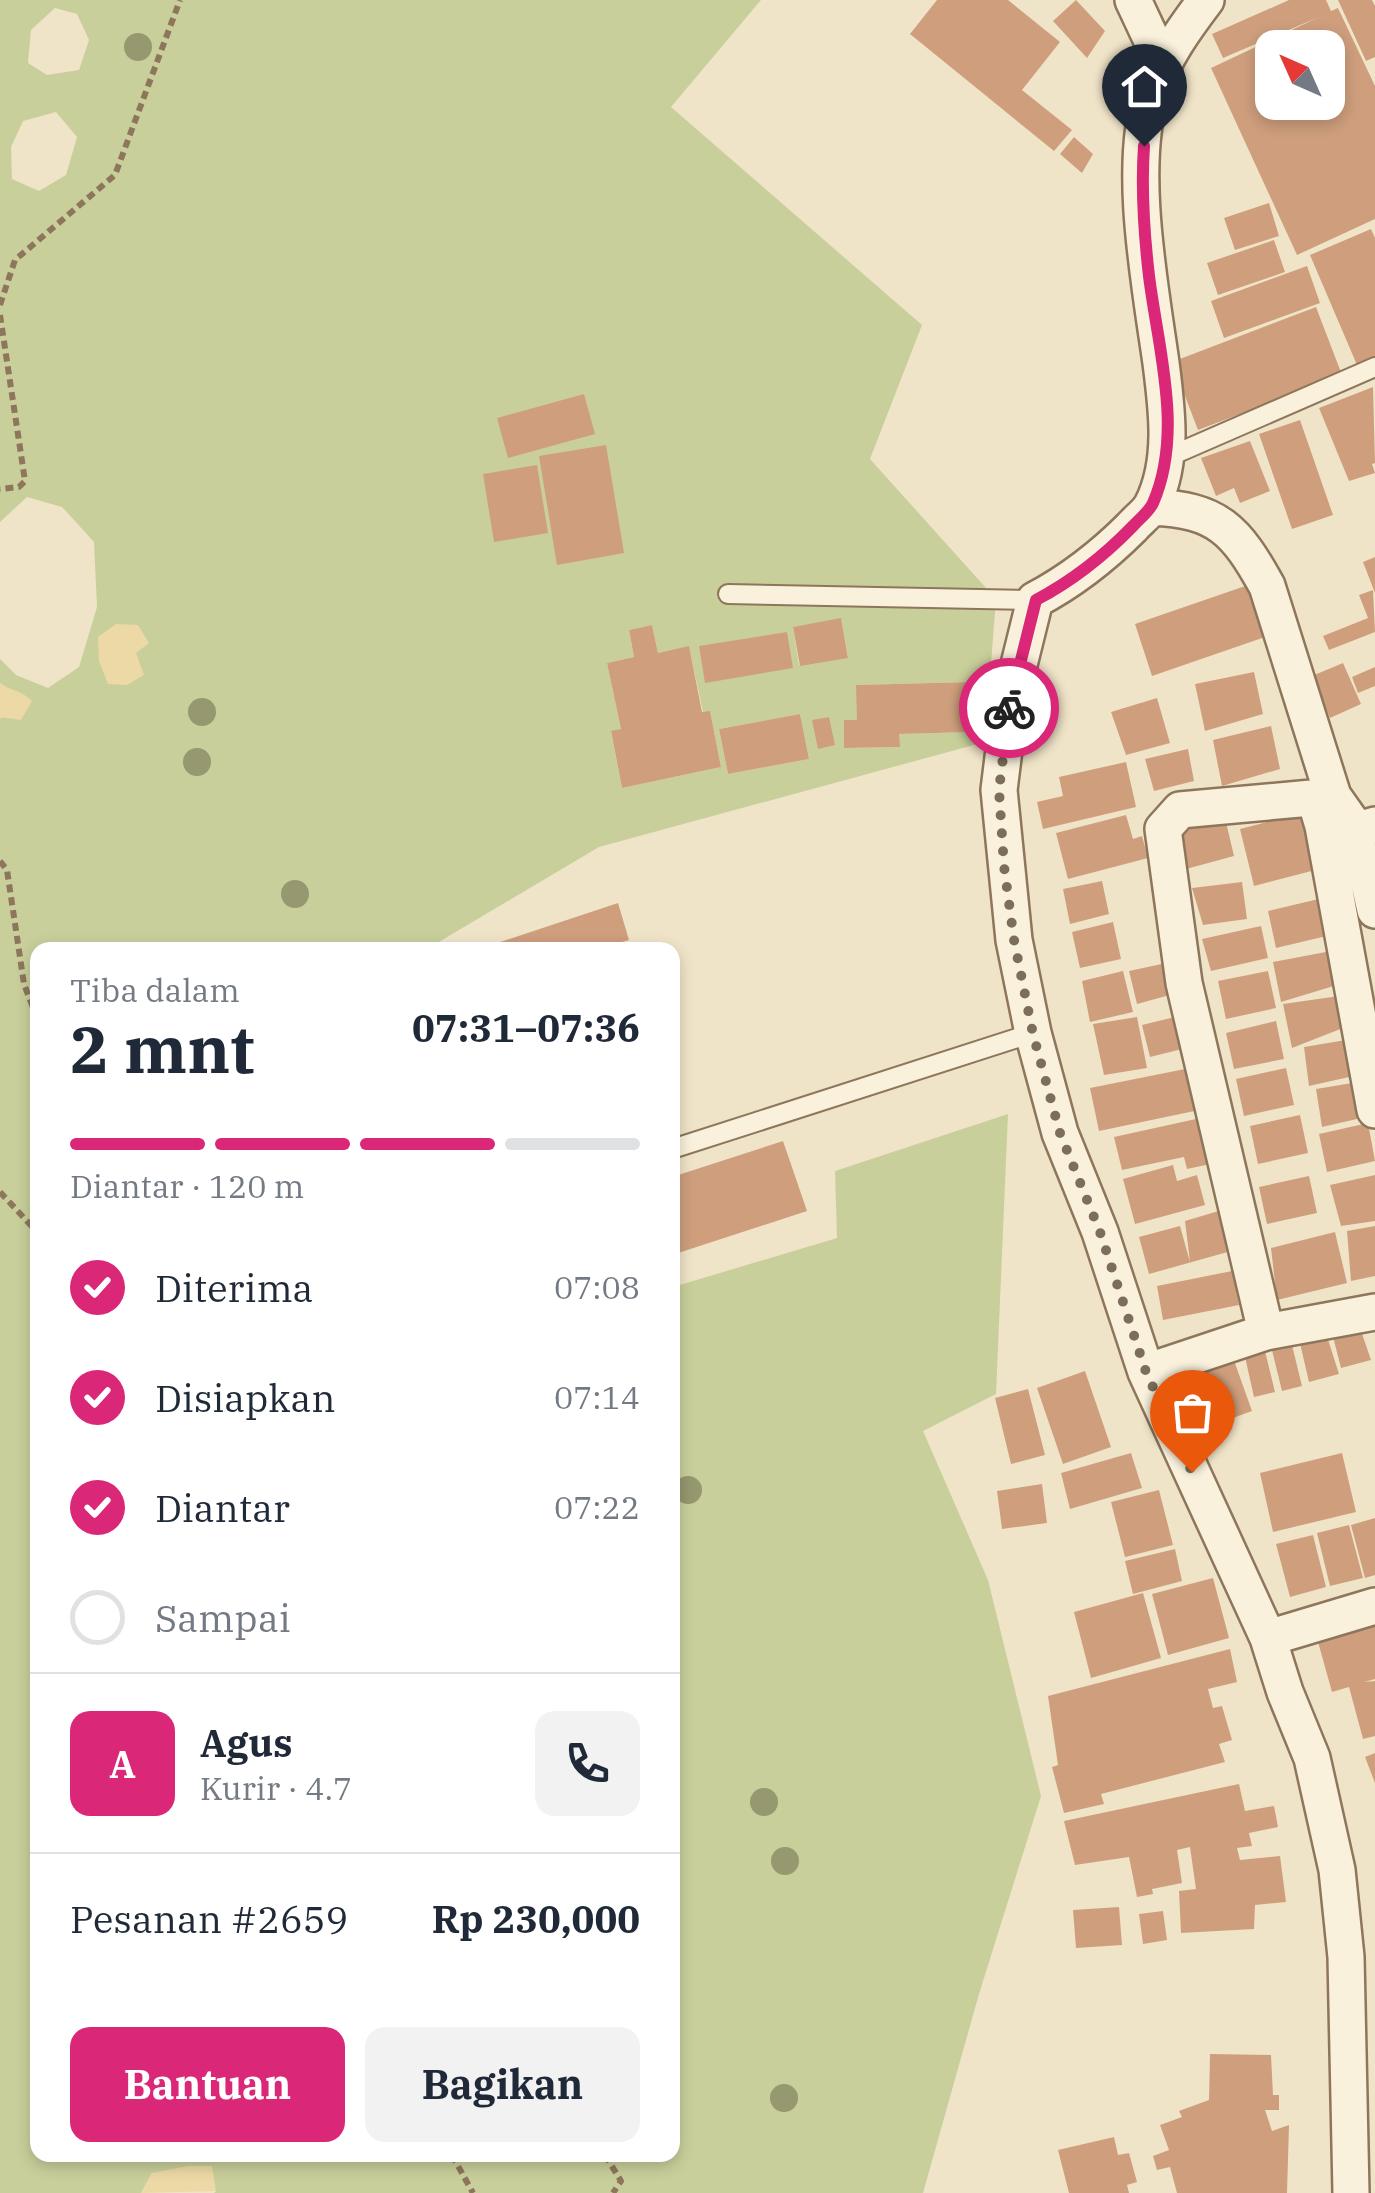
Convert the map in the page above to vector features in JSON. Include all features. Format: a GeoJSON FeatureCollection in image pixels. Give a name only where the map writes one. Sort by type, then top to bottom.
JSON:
{"type":"FeatureCollection","features":[{"type":"Feature","properties":{"kind":"street"},"geometry":{"type":"LineString","coordinates":[[1133,0],[1163,64]]}},
{"type":"Feature","properties":{"kind":"street"},"geometry":{"type":"LineString","coordinates":[[1206,0],[1163,64],[1146,114],[1142,178],[1149,273],[1167,406],[1166,458],[1152,507],[1100,560],[1036,600],[1010,701],[999,790],[1014,940],[1033,1034],[1060,1133],[1100,1232],[1146,1372],[1268,1638],[1312,1758],[1337,1870],[1346,1957],[1358,2175]]}},
{"type":"Feature","properties":{"kind":"street"},"geometry":{"type":"LineString","coordinates":[[1152,507],[1188,508],[1219,522],[1250,556],[1267,586],[1324,798],[1324,826],[1375,1110]]}},
{"type":"Feature","properties":{"kind":"street"},"geometry":{"type":"LineString","coordinates":[[1266,1332],[1184,984],[1162,837],[1166,822],[1180,810],[1324,798],[1366,828],[1375,910]]}},
{"type":"Feature","properties":{"kind":"street"},"geometry":{"type":"LineString","coordinates":[[1146,1372],[1266,1332],[1375,1312]]}},
{"type":"Feature","properties":{"kind":"street"},"geometry":{"type":"LineString","coordinates":[[1268,1638],[1375,1606]]}},
{"type":"Feature","properties":{"kind":"lane"},"geometry":{"type":"LineString","coordinates":[[1166,458],[1375,367]]}},
{"type":"Feature","properties":{"kind":"lane"},"geometry":{"type":"LineString","coordinates":[[728,594],[1036,600]]}},
{"type":"Feature","properties":{"kind":"lane"},"geometry":{"type":"LineString","coordinates":[[680,1146],[1033,1034]]}},
{"type":"Feature","properties":{"kind":"path"},"geometry":{"type":"LineString","coordinates":[[0,306],[15,260],[115,175],[180,0]]}},
{"type":"Feature","properties":{"kind":"path"},"geometry":{"type":"LineString","coordinates":[[0,315],[25,481],[0,489]]}},
{"type":"Feature","properties":{"kind":"path"},"geometry":{"type":"LineString","coordinates":[[0,861],[7,870],[24,984],[30,1000]]}},
{"type":"Feature","properties":{"kind":"path"},"geometry":{"type":"LineString","coordinates":[[0,1192],[30,1224]]}},
{"type":"Feature","properties":{"kind":"path"},"geometry":{"type":"LineString","coordinates":[[456,2162],[473,2193]]}},
{"type":"Feature","properties":{"kind":"path"},"geometry":{"type":"LineString","coordinates":[[609,2162],[621,2181],[613,2193]]}},
{"type":"Feature","properties":{"kind":"green space"},"geometry":{"type":"Polygon","coordinates":[[[0,0],[761,0],[671,107],[922,325],[870,459],[996,599],[985,742],[599,847],[439,942],[30,942],[30,2162],[680,2162],[680,1285],[837,1238],[835,1171],[1008,1114],[996,1394],[923,1431],[988,1580],[1041,1796],[979,1994],[923,2193],[214,2193],[152,2173],[141,2193],[0,2193],[0,717],[6,688],[0,683],[0,659],[16,675],[48,688],[79,667],[97,607],[94,542],[62,507],[27,497],[0,522],[0,0]],[[55,8],[31,30],[28,63],[47,75],[79,70],[89,40],[77,14],[55,8]],[[56,112],[23,121],[11,147],[12,179],[39,191],[66,175],[77,137],[56,112]],[[841,619],[793,627],[799,665],[848,657],[841,619]],[[652,625],[629,630],[634,657],[607,663],[621,729],[611,732],[622,788],[721,767],[710,712],[703,712],[689,647],[658,653],[652,625]],[[971,682],[857,685],[857,720],[844,720],[844,748],[899,747],[899,734],[972,732],[971,682]],[[800,714],[719,729],[728,774],[809,759],[800,714]]]}},
{"type":"Feature","properties":{"kind":"sand"},"geometry":{"type":"Polygon","coordinates":[[[116,624],[138,625],[149,643],[136,653],[144,675],[127,685],[108,684],[99,661],[98,637],[116,624]]]}},
{"type":"Feature","properties":{"kind":"sand"},"geometry":{"type":"Polygon","coordinates":[[[0,683],[32,701],[21,720],[0,717],[0,683]]]}},
{"type":"Feature","properties":{"kind":"sand"},"geometry":{"type":"Polygon","coordinates":[[[212,2166],[216,2191],[141,2193],[152,2173],[212,2166]]]}},
{"type":"Feature","properties":{"kind":"building"},"geometry":{"type":"Polygon","coordinates":[[[937,0],[1008,0],[1060,42],[1022,90],[1072,130],[1054,151],[910,34],[937,0]]]}},
{"type":"Feature","properties":{"kind":"building"},"geometry":{"type":"Polygon","coordinates":[[[1076,0],[1105,31],[1087,58],[1053,21],[1076,0]]]}},
{"type":"Feature","properties":{"kind":"building"},"geometry":{"type":"Polygon","coordinates":[[[1289,0],[1326,0],[1331,11],[1338,8],[1375,86],[1375,219],[1297,255],[1211,68],[1255,47],[1255,120],[1345,120],[1345,30],[1291,30],[1319,17],[1289,30],[1255,30],[1255,44],[1223,58],[1212,34],[1289,0]]]}},
{"type":"Feature","properties":{"kind":"building"},"geometry":{"type":"Polygon","coordinates":[[[1338,0],[1372,0],[1375,57],[1366,61],[1338,0]]]}},
{"type":"Feature","properties":{"kind":"building"},"geometry":{"type":"Polygon","coordinates":[[[1074,137],[1093,154],[1082,173],[1060,154],[1074,137]]]}},
{"type":"Feature","properties":{"kind":"building"},"geometry":{"type":"Polygon","coordinates":[[[1269,203],[1279,236],[1235,250],[1224,218],[1269,203]]]}},
{"type":"Feature","properties":{"kind":"building"},"geometry":{"type":"Polygon","coordinates":[[[1371,229],[1375,238],[1375,357],[1357,365],[1310,255],[1371,229]]]}},
{"type":"Feature","properties":{"kind":"building"},"geometry":{"type":"Polygon","coordinates":[[[1274,240],[1285,272],[1218,295],[1207,263],[1274,240]]]}},
{"type":"Feature","properties":{"kind":"building"},"geometry":{"type":"Polygon","coordinates":[[[1307,266],[1320,303],[1224,338],[1211,301],[1307,266]]]}},
{"type":"Feature","properties":{"kind":"building"},"geometry":{"type":"Polygon","coordinates":[[[1316,307],[1342,375],[1198,430],[1172,362],[1316,307]]]}},
{"type":"Feature","properties":{"kind":"building"},"geometry":{"type":"Polygon","coordinates":[[[1373,387],[1375,473],[1349,481],[1319,408],[1373,387]]]}},
{"type":"Feature","properties":{"kind":"building"},"geometry":{"type":"Polygon","coordinates":[[[584,394],[595,434],[508,458],[497,418],[584,394]]]}},
{"type":"Feature","properties":{"kind":"building"},"geometry":{"type":"Polygon","coordinates":[[[1300,420],[1333,515],[1292,529],[1259,434],[1300,420]]]}},
{"type":"Feature","properties":{"kind":"building"},"geometry":{"type":"Polygon","coordinates":[[[1250,441],[1270,491],[1240,503],[1234,488],[1216,496],[1201,458],[1250,441]]]}},
{"type":"Feature","properties":{"kind":"building"},"geometry":{"type":"Polygon","coordinates":[[[606,445],[624,553],[557,565],[539,456],[606,445]]]}},
{"type":"Feature","properties":{"kind":"building"},"geometry":{"type":"Polygon","coordinates":[[[537,465],[548,533],[494,542],[483,474],[537,465]]]}},
{"type":"Feature","properties":{"kind":"building"},"geometry":{"type":"Polygon","coordinates":[[[1375,557],[1375,593],[1363,562],[1375,557]]]}},
{"type":"Feature","properties":{"kind":"building"},"geometry":{"type":"Polygon","coordinates":[[[1251,584],[1268,636],[1152,676],[1135,624],[1251,584]]]}},
{"type":"Feature","properties":{"kind":"building"},"geometry":{"type":"Polygon","coordinates":[[[1373,590],[1375,632],[1329,650],[1323,636],[1368,618],[1359,595],[1373,590]]]}},
{"type":"Feature","properties":{"kind":"building"},"geometry":{"type":"Polygon","coordinates":[[[841,618],[848,658],[800,666],[793,627],[841,618]]]}},
{"type":"Feature","properties":{"kind":"building"},"geometry":{"type":"Polygon","coordinates":[[[652,625],[658,653],[689,646],[702,712],[710,711],[721,767],[622,788],[611,731],[621,729],[607,663],[634,657],[629,630],[652,625]]]}},
{"type":"Feature","properties":{"kind":"building"},"geometry":{"type":"Polygon","coordinates":[[[787,632],[793,668],[705,683],[699,646],[787,632]]]}},
{"type":"Feature","properties":{"kind":"building"},"geometry":{"type":"Polygon","coordinates":[[[1343,663],[1361,704],[1330,718],[1312,676],[1343,663]]]}},
{"type":"Feature","properties":{"kind":"building"},"geometry":{"type":"Polygon","coordinates":[[[1375,667],[1375,686],[1358,693],[1352,677],[1375,667]]]}},
{"type":"Feature","properties":{"kind":"building"},"geometry":{"type":"Polygon","coordinates":[[[1254,672],[1263,714],[1205,731],[1195,684],[1254,672]]]}},
{"type":"Feature","properties":{"kind":"building"},"geometry":{"type":"Polygon","coordinates":[[[971,682],[972,732],[899,734],[900,747],[844,748],[844,720],[857,720],[856,685],[971,682]]]}},
{"type":"Feature","properties":{"kind":"building"},"geometry":{"type":"Polygon","coordinates":[[[1157,698],[1170,743],[1126,755],[1111,712],[1157,698]]]}},
{"type":"Feature","properties":{"kind":"building"},"geometry":{"type":"Polygon","coordinates":[[[800,714],[809,759],[728,774],[719,729],[800,714]]]}},
{"type":"Feature","properties":{"kind":"building"},"geometry":{"type":"Polygon","coordinates":[[[829,717],[835,745],[818,749],[812,720],[829,717]]]}},
{"type":"Feature","properties":{"kind":"building"},"geometry":{"type":"Polygon","coordinates":[[[1271,726],[1280,769],[1222,786],[1213,740],[1271,726]]]}},
{"type":"Feature","properties":{"kind":"building"},"geometry":{"type":"Polygon","coordinates":[[[1188,749],[1194,781],[1154,791],[1145,759],[1188,749]]]}},
{"type":"Feature","properties":{"kind":"building"},"geometry":{"type":"Polygon","coordinates":[[[1126,762],[1136,807],[1043,829],[1037,802],[1063,796],[1059,777],[1126,762]]]}},
{"type":"Feature","properties":{"kind":"building"},"geometry":{"type":"Polygon","coordinates":[[[1313,810],[1327,867],[1254,886],[1240,829],[1313,810]]]}},
{"type":"Feature","properties":{"kind":"building"},"geometry":{"type":"Polygon","coordinates":[[[1126,815],[1133,839],[1142,836],[1148,858],[1068,879],[1056,833],[1126,815]]]}},
{"type":"Feature","properties":{"kind":"building"},"geometry":{"type":"Polygon","coordinates":[[[1225,818],[1234,856],[1186,869],[1168,828],[1225,818]]]}},
{"type":"Feature","properties":{"kind":"building"},"geometry":{"type":"Polygon","coordinates":[[[1102,881],[1109,914],[1070,924],[1063,889],[1102,881]]]}},
{"type":"Feature","properties":{"kind":"building"},"geometry":{"type":"Polygon","coordinates":[[[1242,882],[1247,919],[1203,925],[1192,888],[1242,882]]]}},
{"type":"Feature","properties":{"kind":"building"},"geometry":{"type":"Polygon","coordinates":[[[1327,897],[1335,934],[1276,948],[1268,911],[1327,897]]]}},
{"type":"Feature","properties":{"kind":"building"},"geometry":{"type":"Polygon","coordinates":[[[618,903],[629,940],[622,942],[500,942],[618,903]]]}},
{"type":"Feature","properties":{"kind":"building"},"geometry":{"type":"Polygon","coordinates":[[[1113,922],[1121,959],[1080,968],[1072,932],[1113,922]]]}},
{"type":"Feature","properties":{"kind":"building"},"geometry":{"type":"Polygon","coordinates":[[[1261,926],[1268,958],[1211,971],[1202,939],[1261,926]]]}},
{"type":"Feature","properties":{"kind":"building"},"geometry":{"type":"Polygon","coordinates":[[[1331,951],[1337,985],[1281,1002],[1273,962],[1331,951]]]}},
{"type":"Feature","properties":{"kind":"building"},"geometry":{"type":"Polygon","coordinates":[[[1171,962],[1177,993],[1137,1004],[1129,971],[1171,962]]]}},
{"type":"Feature","properties":{"kind":"building"},"geometry":{"type":"Polygon","coordinates":[[[1123,971],[1133,1012],[1090,1022],[1082,981],[1123,971]]]}},
{"type":"Feature","properties":{"kind":"building"},"geometry":{"type":"Polygon","coordinates":[[[1268,971],[1276,1008],[1226,1019],[1218,981],[1268,971]]]}},
{"type":"Feature","properties":{"kind":"building"},"geometry":{"type":"Polygon","coordinates":[[[1339,996],[1343,1028],[1292,1048],[1283,1004],[1339,996]]]}},
{"type":"Feature","properties":{"kind":"building"},"geometry":{"type":"Polygon","coordinates":[[[1183,1015],[1190,1047],[1150,1057],[1142,1025],[1183,1015]]]}},
{"type":"Feature","properties":{"kind":"building"},"geometry":{"type":"Polygon","coordinates":[[[1137,1017],[1147,1068],[1104,1075],[1093,1024],[1137,1017]]]}},
{"type":"Feature","properties":{"kind":"building"},"geometry":{"type":"Polygon","coordinates":[[[1276,1021],[1284,1059],[1234,1069],[1226,1033],[1276,1021]]]}},
{"type":"Feature","properties":{"kind":"building"},"geometry":{"type":"Polygon","coordinates":[[[1352,1039],[1358,1075],[1309,1086],[1304,1047],[1352,1039]]]}},
{"type":"Feature","properties":{"kind":"building"},"geometry":{"type":"Polygon","coordinates":[[[1195,1067],[1204,1109],[1099,1131],[1090,1088],[1195,1067]]]}},
{"type":"Feature","properties":{"kind":"building"},"geometry":{"type":"Polygon","coordinates":[[[1286,1068],[1294,1105],[1244,1116],[1236,1079],[1286,1068]]]}},
{"type":"Feature","properties":{"kind":"building"},"geometry":{"type":"Polygon","coordinates":[[[1364,1081],[1370,1116],[1322,1127],[1316,1089],[1364,1081]]]}},
{"type":"Feature","properties":{"kind":"building"},"geometry":{"type":"Polygon","coordinates":[[[1300,1115],[1308,1153],[1258,1164],[1250,1126],[1300,1115]]]}},
{"type":"Feature","properties":{"kind":"building"},"geometry":{"type":"Polygon","coordinates":[[[1205,1117],[1215,1163],[1187,1169],[1184,1157],[1122,1170],[1114,1137],[1205,1117]]]}},
{"type":"Feature","properties":{"kind":"building"},"geometry":{"type":"Polygon","coordinates":[[[1368,1123],[1375,1161],[1327,1172],[1319,1134],[1368,1123]]]}},
{"type":"Feature","properties":{"kind":"building"},"geometry":{"type":"Polygon","coordinates":[[[783,1141],[807,1211],[680,1252],[680,1174],[783,1141]]]}},
{"type":"Feature","properties":{"kind":"building"},"geometry":{"type":"Polygon","coordinates":[[[1173,1165],[1177,1181],[1197,1175],[1205,1205],[1135,1224],[1123,1179],[1173,1165]]]}},
{"type":"Feature","properties":{"kind":"building"},"geometry":{"type":"Polygon","coordinates":[[[1375,1175],[1375,1221],[1341,1226],[1330,1185],[1375,1175]]]}},
{"type":"Feature","properties":{"kind":"building"},"geometry":{"type":"Polygon","coordinates":[[[1309,1176],[1317,1213],[1267,1224],[1259,1187],[1309,1176]]]}},
{"type":"Feature","properties":{"kind":"building"},"geometry":{"type":"Polygon","coordinates":[[[1232,1207],[1242,1248],[1149,1274],[1139,1237],[1180,1226],[1190,1262],[1185,1221],[1232,1207]]]}},
{"type":"Feature","properties":{"kind":"building"},"geometry":{"type":"Polygon","coordinates":[[[1375,1226],[1375,1276],[1351,1281],[1347,1231],[1375,1226]]]}},
{"type":"Feature","properties":{"kind":"building"},"geometry":{"type":"Polygon","coordinates":[[[1335,1232],[1347,1283],[1277,1300],[1271,1248],[1335,1232]]]}},
{"type":"Feature","properties":{"kind":"building"},"geometry":{"type":"Polygon","coordinates":[[[1232,1271],[1239,1305],[1163,1320],[1157,1286],[1232,1271]]]}},
{"type":"Feature","properties":{"kind":"building"},"geometry":{"type":"Polygon","coordinates":[[[1356,1316],[1371,1360],[1341,1368],[1330,1325],[1356,1316]]]}},
{"type":"Feature","properties":{"kind":"building"},"geometry":{"type":"Polygon","coordinates":[[[1325,1330],[1339,1374],[1309,1382],[1299,1339],[1325,1330]]]}},
{"type":"Feature","properties":{"kind":"building"},"geometry":{"type":"Polygon","coordinates":[[[1290,1337],[1302,1386],[1282,1391],[1270,1342],[1290,1337]]]}},
{"type":"Feature","properties":{"kind":"building"},"geometry":{"type":"Polygon","coordinates":[[[1263,1343],[1275,1392],[1254,1397],[1243,1348],[1263,1343]]]}},
{"type":"Feature","properties":{"kind":"building"},"geometry":{"type":"Polygon","coordinates":[[[1231,1352],[1252,1411],[1219,1423],[1198,1364],[1231,1352]]]}},
{"type":"Feature","properties":{"kind":"building"},"geometry":{"type":"Polygon","coordinates":[[[1085,1371],[1111,1447],[1063,1464],[1037,1388],[1085,1371]]]}},
{"type":"Feature","properties":{"kind":"building"},"geometry":{"type":"Polygon","coordinates":[[[1028,1389],[1045,1455],[1011,1464],[995,1398],[1028,1389]]]}},
{"type":"Feature","properties":{"kind":"building"},"geometry":{"type":"Polygon","coordinates":[[[1131,1453],[1142,1488],[1070,1509],[1061,1473],[1131,1453]]]}},
{"type":"Feature","properties":{"kind":"building"},"geometry":{"type":"Polygon","coordinates":[[[1342,1453],[1356,1512],[1273,1532],[1260,1473],[1342,1453]]]}},
{"type":"Feature","properties":{"kind":"building"},"geometry":{"type":"Polygon","coordinates":[[[1042,1484],[1047,1523],[1002,1529],[997,1491],[1042,1484]]]}},
{"type":"Feature","properties":{"kind":"building"},"geometry":{"type":"Polygon","coordinates":[[[1159,1490],[1173,1545],[1125,1557],[1111,1502],[1159,1490]]]}},
{"type":"Feature","properties":{"kind":"building"},"geometry":{"type":"Polygon","coordinates":[[[1375,1518],[1375,1575],[1365,1578],[1351,1525],[1375,1518]]]}},
{"type":"Feature","properties":{"kind":"building"},"geometry":{"type":"Polygon","coordinates":[[[1349,1525],[1363,1578],[1330,1586],[1317,1533],[1349,1525]]]}},
{"type":"Feature","properties":{"kind":"building"},"geometry":{"type":"Polygon","coordinates":[[[1313,1535],[1326,1587],[1290,1597],[1276,1544],[1313,1535]]]}},
{"type":"Feature","properties":{"kind":"building"},"geometry":{"type":"Polygon","coordinates":[[[1175,1549],[1182,1581],[1133,1594],[1125,1561],[1175,1549]]]}},
{"type":"Feature","properties":{"kind":"building"},"geometry":{"type":"Polygon","coordinates":[[[1213,1578],[1229,1638],[1168,1655],[1152,1594],[1213,1578]]]}},
{"type":"Feature","properties":{"kind":"building"},"geometry":{"type":"Polygon","coordinates":[[[1143,1593],[1161,1658],[1091,1678],[1074,1612],[1143,1593]]]}},
{"type":"Feature","properties":{"kind":"building"},"geometry":{"type":"Polygon","coordinates":[[[1375,1626],[1375,1679],[1364,1682],[1375,1681],[1375,1736],[1363,1739],[1349,1687],[1332,1692],[1318,1642],[1375,1626]]]}},
{"type":"Feature","properties":{"kind":"building"},"geometry":{"type":"Polygon","coordinates":[[[1230,1649],[1237,1682],[1208,1689],[1213,1708],[1222,1706],[1232,1740],[1219,1744],[1225,1762],[1101,1794],[1104,1804],[1064,1813],[1052,1767],[1058,1765],[1048,1696],[1230,1649]]]}},
{"type":"Feature","properties":{"kind":"building"},"geometry":{"type":"Polygon","coordinates":[[[1375,1753],[1375,1783],[1365,1757],[1375,1753]]]}},
{"type":"Feature","properties":{"kind":"building"},"geometry":{"type":"Polygon","coordinates":[[[1239,1784],[1245,1811],[1274,1806],[1278,1827],[1249,1833],[1252,1846],[1237,1848],[1240,1860],[1280,1856],[1286,1902],[1255,1905],[1254,1929],[1181,1933],[1179,1891],[1196,1889],[1190,1847],[1177,1850],[1182,1883],[1152,1889],[1153,1894],[1137,1897],[1129,1857],[1075,1865],[1064,1821],[1239,1784]]]}},
{"type":"Feature","properties":{"kind":"building"},"geometry":{"type":"Polygon","coordinates":[[[1119,1907],[1122,1945],[1076,1948],[1073,1910],[1119,1907]]]}},
{"type":"Feature","properties":{"kind":"building"},"geometry":{"type":"Polygon","coordinates":[[[1163,1911],[1167,1940],[1143,1944],[1139,1914],[1163,1911]]]}},
{"type":"Feature","properties":{"kind":"building"},"geometry":{"type":"Polygon","coordinates":[[[1210,2054],[1271,2055],[1273,2095],[1279,2095],[1279,2110],[1265,2110],[1272,2131],[1289,2125],[1287,2193],[1177,2193],[1170,2167],[1157,2170],[1153,2156],[1169,2150],[1160,2125],[1182,2117],[1179,2111],[1209,2100],[1210,2054]]]}},
{"type":"Feature","properties":{"kind":"building"},"geometry":{"type":"Polygon","coordinates":[[[1114,2137],[1118,2155],[1129,2153],[1137,2182],[1127,2185],[1129,2193],[1069,2193],[1058,2150],[1114,2137]]]}},
{"type":"Feature","properties":{"kind":"way so far"},"geometry":{"type":"LineString","coordinates":[[1009,708],[999,790],[1004,866],[1033,1034],[1060,1133],[1100,1232],[1146,1372],[1192,1472]]}},
{"type":"Feature","properties":{"kind":"route"},"geometry":{"type":"LineString","coordinates":[[1009,708],[1036,600],[1100,560],[1152,507],[1166,458],[1167,406],[1149,273],[1142,178],[1144,146]]}}]}
